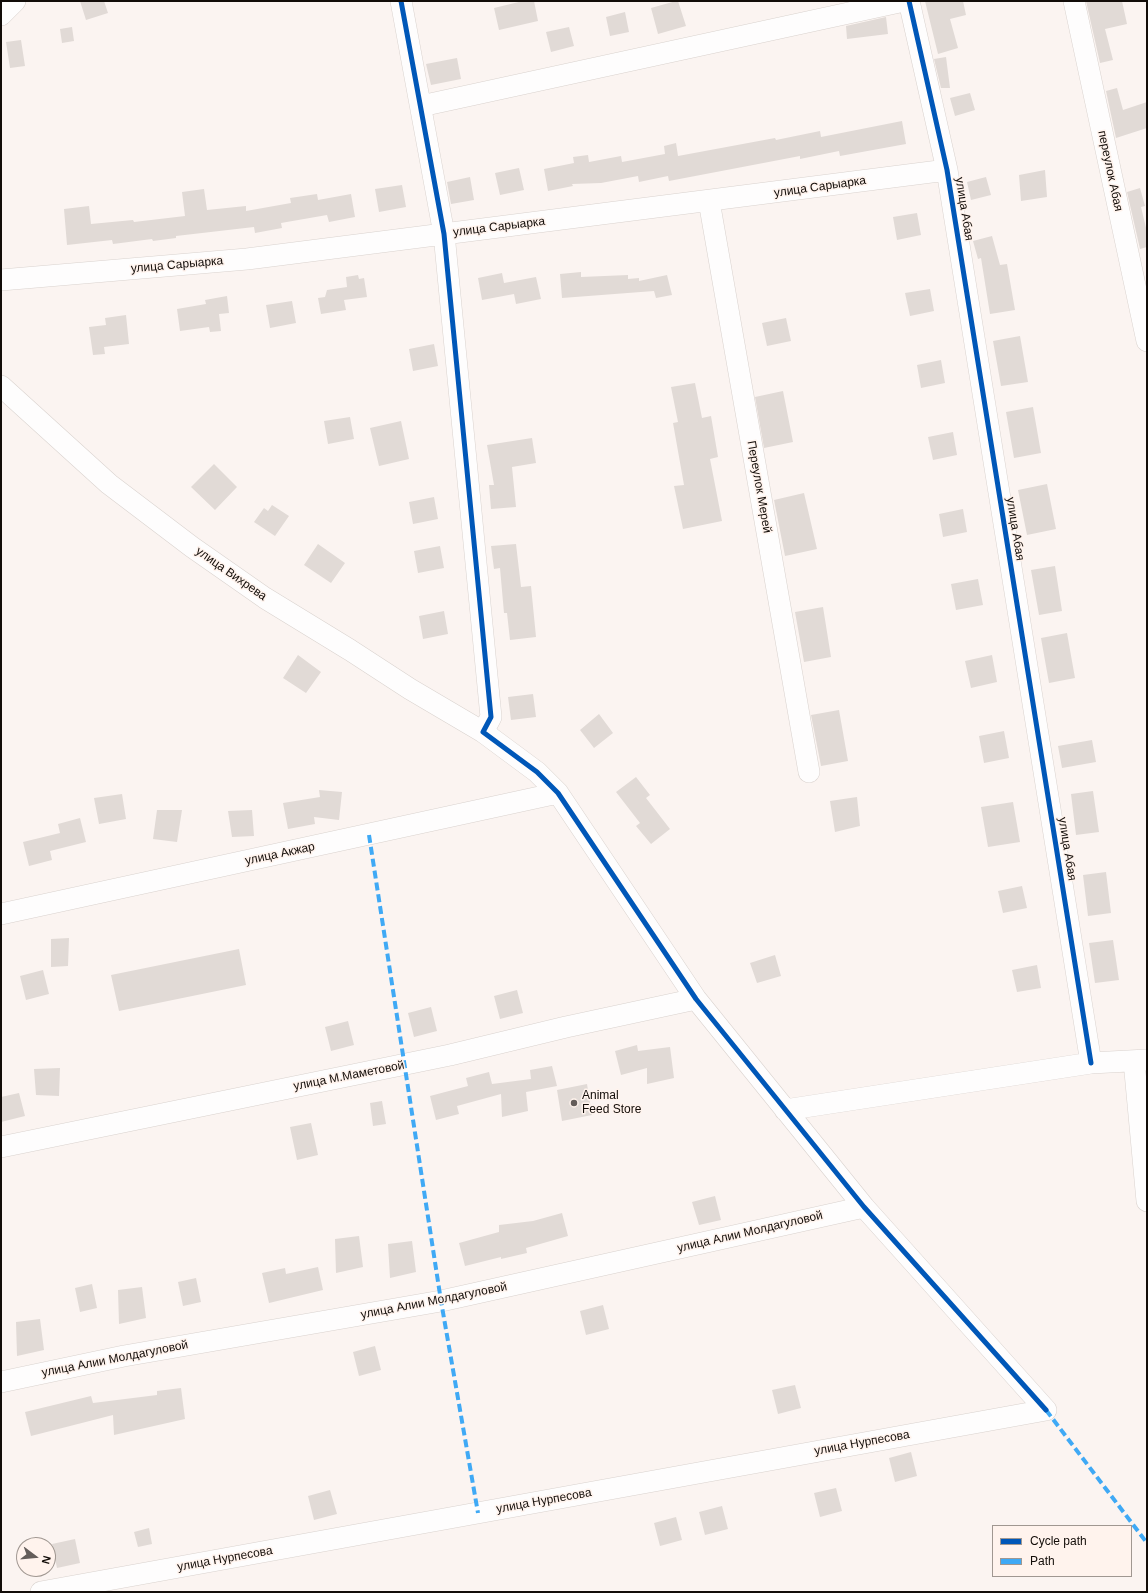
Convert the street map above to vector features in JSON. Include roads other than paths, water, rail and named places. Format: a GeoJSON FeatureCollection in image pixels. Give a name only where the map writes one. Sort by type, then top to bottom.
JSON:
{"type":"FeatureCollection","features":[{"type":"Feature","properties":{"kind":"street"},"geometry":{"type":"LineString","coordinates":[[1,15],[15,1]]}},
{"type":"Feature","properties":{"kind":"street"},"geometry":{"type":"LineString","coordinates":[[401,1],[444,234],[491,717],[483,732]]}},
{"type":"Feature","properties":{"kind":"street"},"geometry":{"type":"LineString","coordinates":[[421,106],[904,1]]}},
{"type":"Feature","properties":{"kind":"street","name":"улица Абая"},"geometry":{"type":"LineString","coordinates":[[909,1],[947,170],[1091,1063]]}},
{"type":"Feature","properties":{"kind":"street","name":"переулок Абая"},"geometry":{"type":"LineString","coordinates":[[1074,1],[1147,341]]}},
{"type":"Feature","properties":{"kind":"street","name":"улица Сарыарка"},"geometry":{"type":"LineString","coordinates":[[1,280],[247,259],[947,170]]}},
{"type":"Feature","properties":{"kind":"street","name":"Переулок Мерей"},"geometry":{"type":"LineString","coordinates":[[709,201],[809,772]]}},
{"type":"Feature","properties":{"kind":"street","name":"улица Вихрева"},"geometry":{"type":"LineString","coordinates":[[4,396],[109,484],[192,548],[265,598],[410,689],[483,732],[537,772],[558,793],[696,999],[864,1207],[1046,1410]]}},
{"type":"Feature","properties":{"kind":"street","name":"улица Акжар"},"geometry":{"type":"LineString","coordinates":[[1,914],[558,793]]}},
{"type":"Feature","properties":{"kind":"street","name":"улица М.Маметовой"},"geometry":{"type":"LineString","coordinates":[[1,1146],[450,1055],[566,1027],[696,999]]}},
{"type":"Feature","properties":{"kind":"street"},"geometry":{"type":"LineString","coordinates":[[785,1110],[1091,1063],[1140,1060],[1147,1201]]}},
{"type":"Feature","properties":{"kind":"street","name":"улица Алии Молдагуловой"},"geometry":{"type":"LineString","coordinates":[[1,1382],[124,1356],[441,1301],[864,1207]]}},
{"type":"Feature","properties":{"kind":"street","name":"улица Нурпесова"},"geometry":{"type":"LineString","coordinates":[[41,1592],[1046,1410]]}},
{"type":"Feature","properties":{"kind":"place","name":"Animal Feed Store"},"geometry":{"type":"Point","coordinates":[574,1103]}}]}
